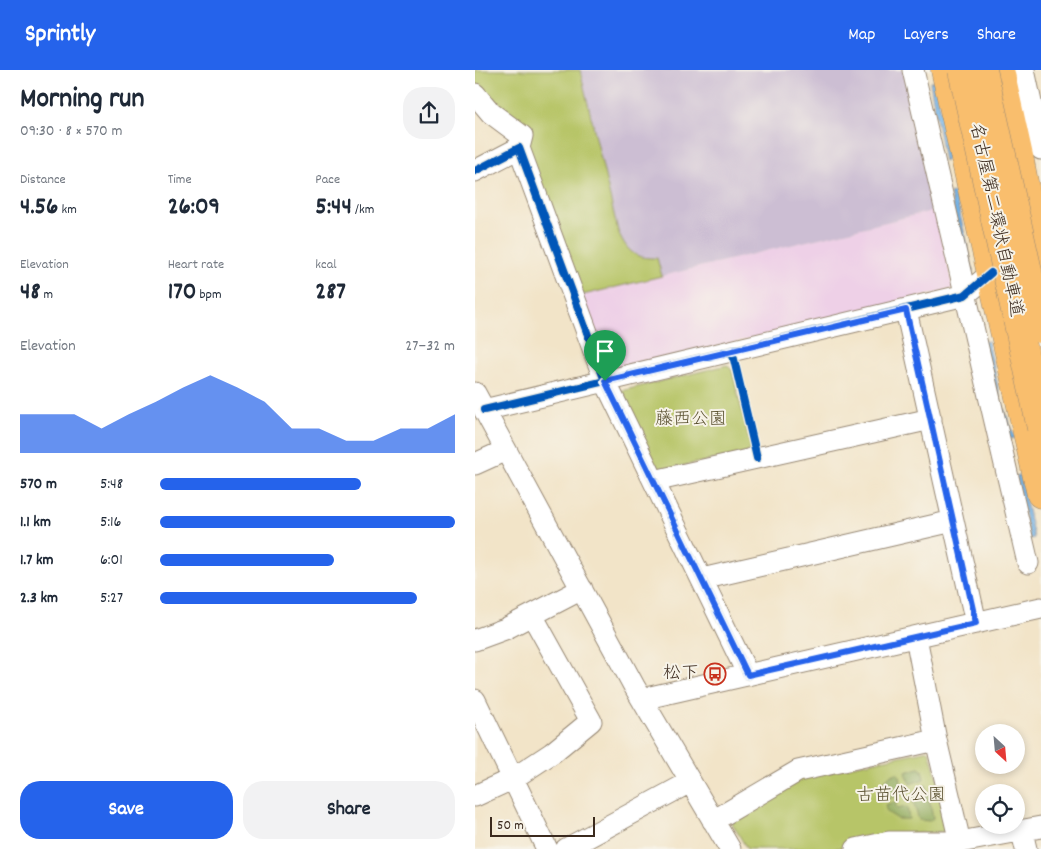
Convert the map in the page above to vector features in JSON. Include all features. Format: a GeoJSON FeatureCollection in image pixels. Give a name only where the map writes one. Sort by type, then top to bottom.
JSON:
{"type":"FeatureCollection","features":[{"type":"Feature","properties":{"kind":"highway"},"geometry":{"type":"LineString","coordinates":[[945,70],[1041,494]]}},
{"type":"Feature","properties":{"kind":"highway","name":"名古屋第二環状自動車道"},"geometry":{"type":"LineString","coordinates":[[962,70],[1041,428]]}},
{"type":"Feature","properties":{"kind":"highway","name":"名古屋第二環状自動車道"},"geometry":{"type":"LineString","coordinates":[[983,70],[1041,329]]}},
{"type":"Feature","properties":{"kind":"highway"},"geometry":{"type":"LineString","coordinates":[[1000,70],[1031,155],[1041,272]]}},
{"type":"Feature","properties":{"kind":"street"},"geometry":{"type":"LineString","coordinates":[[913,70],[1027,564]]}},
{"type":"Feature","properties":{"kind":"street"},"geometry":{"type":"LineString","coordinates":[[938,180],[1031,155],[1036,106],[1024,70]]}},
{"type":"Feature","properties":{"kind":"street"},"geometry":{"type":"LineString","coordinates":[[475,94],[491,113],[522,136],[519,148],[605,381],[748,675]]}},
{"type":"Feature","properties":{"kind":"street"},"geometry":{"type":"LineString","coordinates":[[475,171],[519,148]]}},
{"type":"Feature","properties":{"kind":"street"},"geometry":{"type":"LineString","coordinates":[[730,849],[642,700],[480,402],[605,381],[906,310],[965,295],[991,274]]}},
{"type":"Feature","properties":{"kind":"street"},"geometry":{"type":"LineString","coordinates":[[906,310],[976,623]]}},
{"type":"Feature","properties":{"kind":"street"},"geometry":{"type":"LineString","coordinates":[[654,481],[931,419]]}},
{"type":"Feature","properties":{"kind":"street"},"geometry":{"type":"LineString","coordinates":[[475,464],[506,450]]}},
{"type":"Feature","properties":{"kind":"street"},"geometry":{"type":"LineString","coordinates":[[1001,450],[1035,467]]}},
{"type":"Feature","properties":{"kind":"street"},"geometry":{"type":"LineString","coordinates":[[702,579],[953,521]]}},
{"type":"Feature","properties":{"kind":"street"},"geometry":{"type":"LineString","coordinates":[[475,640],[505,630],[582,589]]}},
{"type":"Feature","properties":{"kind":"street"},"geometry":{"type":"LineString","coordinates":[[642,700],[1041,608]]}},
{"type":"Feature","properties":{"kind":"street"},"geometry":{"type":"LineString","coordinates":[[475,796],[514,778],[551,753],[591,721],[532,615]]}},
{"type":"Feature","properties":{"kind":"street"},"geometry":{"type":"LineString","coordinates":[[917,637],[936,740],[960,842]]}},
{"type":"Feature","properties":{"kind":"street"},"geometry":{"type":"LineString","coordinates":[[475,700],[547,849]]}},
{"type":"Feature","properties":{"kind":"street"},"geometry":{"type":"LineString","coordinates":[[713,822],[798,771],[936,740]]}},
{"type":"Feature","properties":{"kind":"street"},"geometry":{"type":"LineString","coordinates":[[566,849],[690,782]]}},
{"type":"Feature","properties":{"kind":"street"},"geometry":{"type":"LineString","coordinates":[[856,849],[1030,836]]}},
{"type":"Feature","properties":{"kind":"shaded area"},"geometry":{"type":"Polygon","coordinates":[[[475,70],[904,70],[936,210],[579,296],[525,149],[475,70]]]}},
{"type":"Feature","properties":{"kind":"shaded area"},"geometry":{"type":"Polygon","coordinates":[[[936,210],[953,289],[613,372],[579,296],[936,210]]]}},
{"type":"Feature","properties":{"kind":"green space"},"geometry":{"type":"Polygon","coordinates":[[[475,70],[580,70],[618,231],[628,249],[632,252],[642,257],[657,258],[662,276],[579,296],[525,149],[475,88],[475,70]]]}},
{"type":"Feature","properties":{"kind":"green space","name":"藤西公園"},"geometry":{"type":"Polygon","coordinates":[[[727,365],[732,370],[751,448],[747,453],[656,471],[621,391],[727,365]]]}},
{"type":"Feature","properties":{"kind":"green space","name":"古苗代公園"},"geometry":{"type":"Polygon","coordinates":[[[929,750],[953,831],[888,835],[834,849],[747,849],[732,823],[733,819],[800,777],[929,750]]]}},
{"type":"Feature","properties":{"kind":"green space"},"geometry":{"type":"Polygon","coordinates":[[[919,768],[922,770],[924,779],[910,784],[906,772],[919,768]]]}},
{"type":"Feature","properties":{"kind":"green space"},"geometry":{"type":"Polygon","coordinates":[[[897,773],[900,776],[903,795],[884,800],[884,781],[889,776],[897,773]]]}},
{"type":"Feature","properties":{"kind":"green space"},"geometry":{"type":"Polygon","coordinates":[[[926,785],[933,818],[930,821],[919,820],[911,795],[921,792],[922,786],[926,785]]]}},
{"type":"Feature","properties":{"kind":"green space"},"geometry":{"type":"Polygon","coordinates":[[[895,802],[897,809],[907,807],[909,819],[898,819],[887,812],[885,805],[895,802]]]}},
{"type":"Feature","properties":{"kind":"water"},"geometry":{"type":"Polygon","coordinates":[[[934,81],[943,119],[948,159],[944,161],[930,82],[934,81]]]}},
{"type":"Feature","properties":{"kind":"water"},"geometry":{"type":"Polygon","coordinates":[[[955,193],[973,271],[968,271],[950,194],[955,193]]]}},
{"type":"Feature","properties":{"kind":"water"},"geometry":{"type":"Polygon","coordinates":[[[988,341],[1001,401],[1015,438],[1010,439],[983,342],[988,341]]]}},
{"type":"Feature","properties":{"kind":"water"},"geometry":{"type":"Polygon","coordinates":[[[1020,475],[1034,538],[1030,539],[1016,476],[1020,475]]]}},
{"type":"Feature","properties":{"kind":"cycle path"},"geometry":{"type":"LineString","coordinates":[[475,171],[519,148],[605,381],[748,675]]}},
{"type":"Feature","properties":{"kind":"cycle path"},"geometry":{"type":"LineString","coordinates":[[484,410],[965,295],[991,273]]}},
{"type":"Feature","properties":{"kind":"cycle path"},"geometry":{"type":"LineString","coordinates":[[732,351],[757,458]]}},
{"type":"Feature","properties":{"kind":"place","name":"松下"},"geometry":{"type":"Point","coordinates":[715,674]}},
{"type":"Feature","properties":{"kind":"route"},"geometry":{"type":"LineString","coordinates":[[906,310],[976,623],[748,675],[605,381],[906,310]]}}]}
